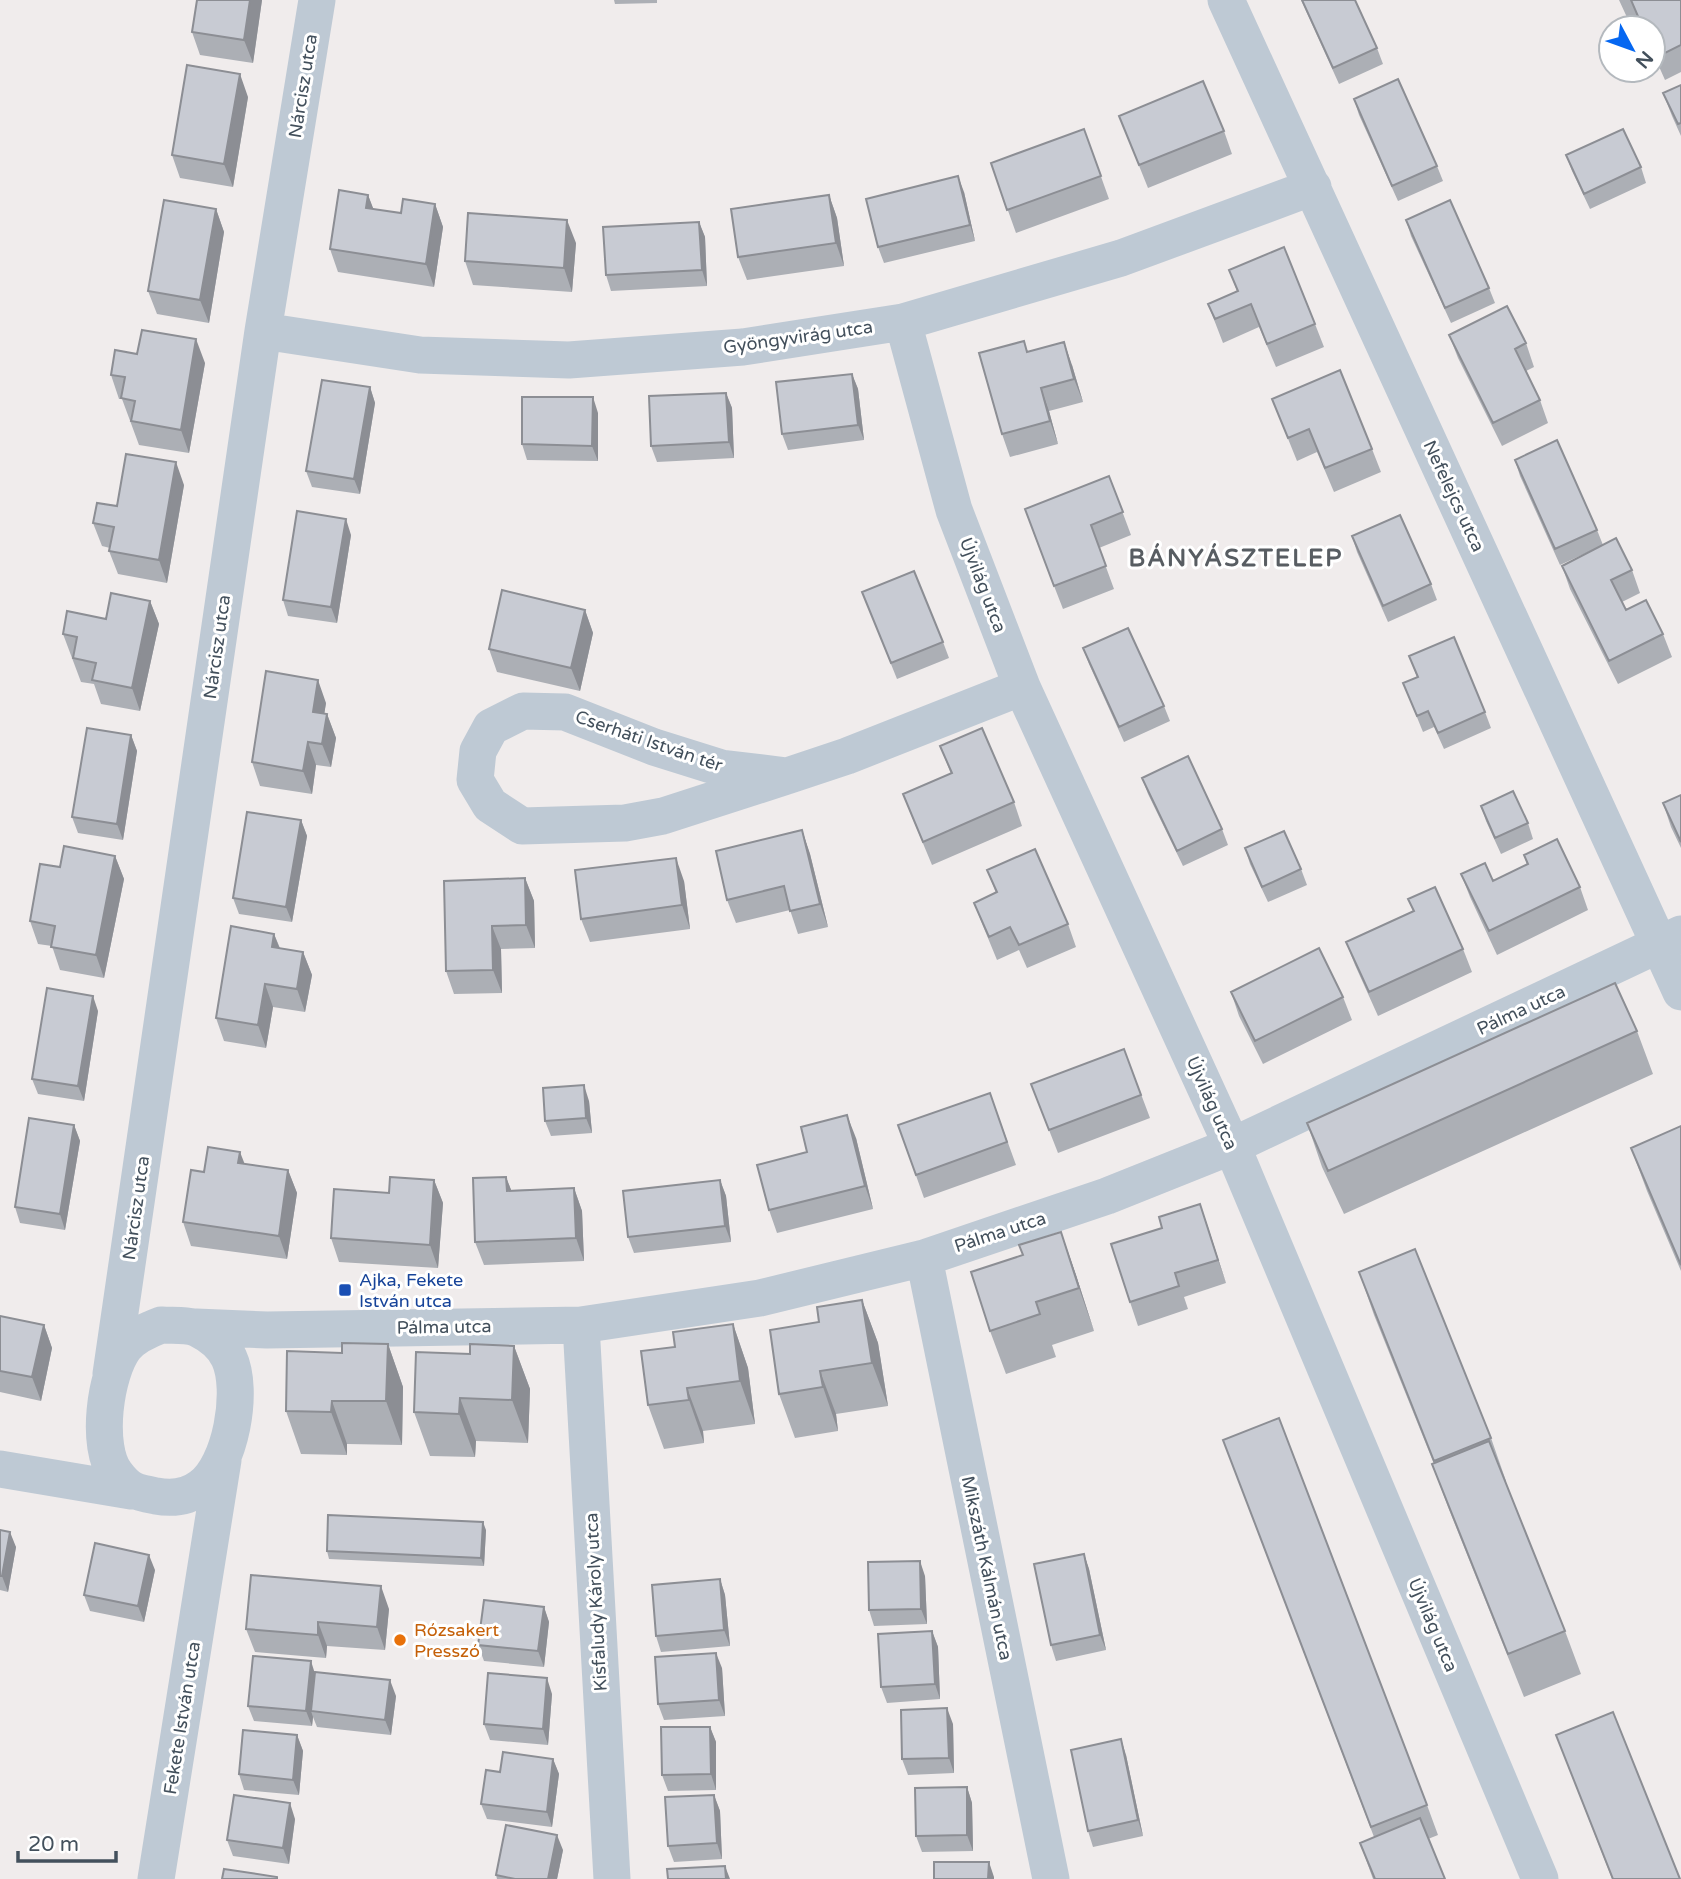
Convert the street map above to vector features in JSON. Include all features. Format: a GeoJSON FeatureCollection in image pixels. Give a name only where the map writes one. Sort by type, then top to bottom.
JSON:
{"type":"FeatureCollection","features":[{"type":"Feature","properties":{"kind":"street","name":"Nárcisz utca"},"geometry":{"type":"LineString","coordinates":[[111,1374],[263,331],[317,0]]}},
{"type":"Feature","properties":{"kind":"street","name":"Nefelejcs utca"},"geometry":{"type":"LineString","coordinates":[[1226,0],[1670,939],[1681,992]]}},
{"type":"Feature","properties":{"kind":"street","name":"Gyöngyvirág utca"},"geometry":{"type":"LineString","coordinates":[[263,331],[420,355],[569,360],[744,347],[904,322],[1121,258],[1313,187]]}},
{"type":"Feature","properties":{"kind":"street","name":"Újvilág utca"},"geometry":{"type":"LineString","coordinates":[[904,322],[954,510],[1023,687],[1232,1146],[1540,1879]]}},
{"type":"Feature","properties":{"kind":"street","name":"Cserháti István tér"},"geometry":{"type":"LineString","coordinates":[[787,776],[721,768],[654,747],[565,712],[523,711],[491,727],[478,751],[475,780],[491,805],[522,826],[625,823],[663,816],[787,776],[847,756],[1023,687]]}},
{"type":"Feature","properties":{"kind":"street","name":"Pálma utca"},"geometry":{"type":"LineString","coordinates":[[144,1331],[161,1325],[267,1330],[580,1325],[760,1298],[924,1258],[1107,1196],[1232,1146],[1670,939]]}},
{"type":"Feature","properties":{"kind":"street","name":"Mikszáth Kálmán utca"},"geometry":{"type":"LineString","coordinates":[[924,1258],[1051,1879]]}},
{"type":"Feature","properties":{"kind":"street"},"geometry":{"type":"LineString","coordinates":[[123,1295],[144,1331],[126,1347],[111,1374],[103,1440],[113,1471],[131,1491]]}},
{"type":"Feature","properties":{"kind":"street","name":"Kisfaludy Károly utca"},"geometry":{"type":"LineString","coordinates":[[580,1325],[612,1879]]}},
{"type":"Feature","properties":{"kind":"street"},"geometry":{"type":"LineString","coordinates":[[0,1469],[163,1497],[184,1496],[203,1486],[223,1459],[235,1406],[235,1381],[229,1358],[216,1341],[195,1327]]}},
{"type":"Feature","properties":{"kind":"street"},"geometry":{"type":"LineString","coordinates":[[229,1358],[267,1330]]}},
{"type":"Feature","properties":{"kind":"street"},"geometry":{"type":"LineString","coordinates":[[53,1478],[103,1440]]}},
{"type":"Feature","properties":{"kind":"street","name":"Fekete István utca"},"geometry":{"type":"LineString","coordinates":[[156,1879],[223,1459]]}},
{"type":"Feature","properties":{"kind":"street"},"geometry":{"type":"LineString","coordinates":[[184,1496],[208,1556]]}},
{"type":"Feature","properties":{"kind":"building"},"geometry":{"type":"Polygon","coordinates":[[[197,0],[250,0],[244,40],[192,32],[197,0]]]}},
{"type":"Feature","properties":{"kind":"building"},"geometry":{"type":"Polygon","coordinates":[[[1302,0],[1355,0],[1377,48],[1333,68],[1302,0]]]}},
{"type":"Feature","properties":{"kind":"building"},"geometry":{"type":"Polygon","coordinates":[[[1631,0],[1681,0],[1681,45],[1667,52],[1667,14],[1637,14],[1631,0]]]}},
{"type":"Feature","properties":{"kind":"building"},"geometry":{"type":"Polygon","coordinates":[[[187,65],[240,74],[224,164],[172,155],[187,65]]]}},
{"type":"Feature","properties":{"kind":"building"},"geometry":{"type":"Polygon","coordinates":[[[1398,79],[1437,166],[1392,186],[1354,99],[1398,79]]]}},
{"type":"Feature","properties":{"kind":"building"},"geometry":{"type":"Polygon","coordinates":[[[1203,81],[1224,131],[1139,165],[1119,116],[1203,81]]]}},
{"type":"Feature","properties":{"kind":"building"},"geometry":{"type":"Polygon","coordinates":[[[1681,85],[1681,123],[1678,124],[1663,93],[1681,85]]]}},
{"type":"Feature","properties":{"kind":"building"},"geometry":{"type":"Polygon","coordinates":[[[1084,129],[1101,176],[1007,210],[991,163],[1084,129]]]}},
{"type":"Feature","properties":{"kind":"building"},"geometry":{"type":"Polygon","coordinates":[[[1623,129],[1641,167],[1584,194],[1566,155],[1623,129]]]}},
{"type":"Feature","properties":{"kind":"building"},"geometry":{"type":"Polygon","coordinates":[[[958,176],[970,225],[878,247],[866,199],[958,176]]]}},
{"type":"Feature","properties":{"kind":"building"},"geometry":{"type":"Polygon","coordinates":[[[339,190],[368,195],[366,208],[401,213],[403,199],[435,204],[426,264],[330,249],[339,190]]]}},
{"type":"Feature","properties":{"kind":"building"},"geometry":{"type":"Polygon","coordinates":[[[829,195],[836,243],[738,257],[731,209],[829,195]]]}},
{"type":"Feature","properties":{"kind":"building"},"geometry":{"type":"Polygon","coordinates":[[[164,200],[216,209],[200,300],[148,291],[164,200]]]}},
{"type":"Feature","properties":{"kind":"building"},"geometry":{"type":"Polygon","coordinates":[[[1450,200],[1489,288],[1445,308],[1406,220],[1450,200]]]}},
{"type":"Feature","properties":{"kind":"building"},"geometry":{"type":"Polygon","coordinates":[[[468,213],[567,220],[564,268],[465,261],[468,213]]]}},
{"type":"Feature","properties":{"kind":"building"},"geometry":{"type":"Polygon","coordinates":[[[699,222],[702,270],[606,275],[603,227],[699,222]]]}},
{"type":"Feature","properties":{"kind":"building"},"geometry":{"type":"Polygon","coordinates":[[[1284,247],[1315,324],[1267,344],[1251,304],[1215,319],[1208,304],[1238,291],[1229,270],[1284,247]]]}},
{"type":"Feature","properties":{"kind":"building"},"geometry":{"type":"Polygon","coordinates":[[[1507,306],[1526,343],[1515,349],[1540,400],[1493,423],[1449,335],[1507,306]]]}},
{"type":"Feature","properties":{"kind":"building"},"geometry":{"type":"Polygon","coordinates":[[[142,330],[196,339],[181,430],[131,421],[135,401],[121,398],[125,377],[111,375],[115,350],[137,354],[142,330]]]}},
{"type":"Feature","properties":{"kind":"building"},"geometry":{"type":"Polygon","coordinates":[[[1024,341],[1027,352],[1064,342],[1074,379],[1041,388],[1050,421],[1002,434],[979,353],[1024,341]]]}},
{"type":"Feature","properties":{"kind":"building"},"geometry":{"type":"Polygon","coordinates":[[[1340,370],[1372,449],[1325,468],[1309,429],[1288,438],[1272,399],[1340,370]]]}},
{"type":"Feature","properties":{"kind":"building"},"geometry":{"type":"Polygon","coordinates":[[[852,374],[858,425],[782,434],[776,382],[852,374]]]}},
{"type":"Feature","properties":{"kind":"building"},"geometry":{"type":"Polygon","coordinates":[[[322,380],[370,387],[354,479],[306,471],[322,380]]]}},
{"type":"Feature","properties":{"kind":"building"},"geometry":{"type":"Polygon","coordinates":[[[726,393],[729,442],[651,446],[649,396],[726,393]]]}},
{"type":"Feature","properties":{"kind":"building"},"geometry":{"type":"Polygon","coordinates":[[[522,397],[593,397],[592,446],[522,444],[522,397]]]}},
{"type":"Feature","properties":{"kind":"building"},"geometry":{"type":"Polygon","coordinates":[[[1557,440],[1597,530],[1555,549],[1515,460],[1557,440]]]}},
{"type":"Feature","properties":{"kind":"building"},"geometry":{"type":"Polygon","coordinates":[[[126,454],[176,462],[159,560],[109,551],[114,527],[93,523],[97,503],[117,506],[126,454]]]}},
{"type":"Feature","properties":{"kind":"building"},"geometry":{"type":"Polygon","coordinates":[[[1109,476],[1123,512],[1091,525],[1106,566],[1054,586],[1025,509],[1109,476]]]}},
{"type":"Feature","properties":{"kind":"building"},"geometry":{"type":"Polygon","coordinates":[[[297,511],[346,519],[331,607],[283,600],[297,511]]]}},
{"type":"Feature","properties":{"kind":"building"},"geometry":{"type":"Polygon","coordinates":[[[1400,515],[1431,584],[1383,606],[1352,536],[1400,515]]]}},
{"type":"Feature","properties":{"kind":"building"},"geometry":{"type":"Polygon","coordinates":[[[1616,538],[1632,570],[1611,580],[1626,610],[1646,600],[1663,634],[1609,661],[1562,566],[1616,538]]]}},
{"type":"Feature","properties":{"kind":"building"},"geometry":{"type":"Polygon","coordinates":[[[914,571],[943,642],[891,663],[862,592],[914,571]]]}},
{"type":"Feature","properties":{"kind":"building"},"geometry":{"type":"Polygon","coordinates":[[[502,590],[585,610],[571,668],[489,649],[502,590]]]}},
{"type":"Feature","properties":{"kind":"building"},"geometry":{"type":"Polygon","coordinates":[[[111,593],[150,601],[132,688],[92,680],[96,663],[73,658],[77,637],[63,634],[67,611],[106,619],[111,593]]]}},
{"type":"Feature","properties":{"kind":"building"},"geometry":{"type":"Polygon","coordinates":[[[1128,628],[1164,706],[1119,727],[1083,648],[1128,628]]]}},
{"type":"Feature","properties":{"kind":"building"},"geometry":{"type":"Polygon","coordinates":[[[1454,637],[1485,712],[1438,733],[1428,711],[1417,716],[1403,683],[1418,677],[1409,656],[1454,637]]]}},
{"type":"Feature","properties":{"kind":"building"},"geometry":{"type":"Polygon","coordinates":[[[266,671],[318,680],[313,712],[327,714],[322,744],[308,742],[303,771],[252,762],[266,671]]]}},
{"type":"Feature","properties":{"kind":"building"},"geometry":{"type":"Polygon","coordinates":[[[87,728],[131,735],[117,824],[72,817],[87,728]]]}},
{"type":"Feature","properties":{"kind":"building"},"geometry":{"type":"Polygon","coordinates":[[[982,728],[1014,802],[923,842],[903,794],[952,773],[940,746],[982,728]]]}},
{"type":"Feature","properties":{"kind":"building"},"geometry":{"type":"Polygon","coordinates":[[[1188,756],[1222,829],[1177,851],[1142,778],[1188,756]]]}},
{"type":"Feature","properties":{"kind":"building"},"geometry":{"type":"Polygon","coordinates":[[[1513,791],[1528,823],[1495,838],[1481,806],[1513,791]]]}},
{"type":"Feature","properties":{"kind":"building"},"geometry":{"type":"Polygon","coordinates":[[[1681,795],[1681,842],[1663,803],[1681,795]]]}},
{"type":"Feature","properties":{"kind":"building"},"geometry":{"type":"Polygon","coordinates":[[[247,812],[301,820],[286,907],[233,898],[247,812]]]}},
{"type":"Feature","properties":{"kind":"building"},"geometry":{"type":"Polygon","coordinates":[[[802,830],[820,904],[790,911],[784,886],[727,900],[716,851],[802,830]]]}},
{"type":"Feature","properties":{"kind":"building"},"geometry":{"type":"Polygon","coordinates":[[[1284,831],[1301,869],[1262,887],[1245,848],[1284,831]]]}},
{"type":"Feature","properties":{"kind":"building"},"geometry":{"type":"Polygon","coordinates":[[[1557,839],[1580,887],[1489,931],[1461,874],[1485,863],[1493,881],[1528,864],[1524,855],[1557,839]]]}},
{"type":"Feature","properties":{"kind":"building"},"geometry":{"type":"Polygon","coordinates":[[[64,846],[115,856],[96,955],[51,947],[55,926],[30,921],[40,864],[60,867],[64,846]]]}},
{"type":"Feature","properties":{"kind":"building"},"geometry":{"type":"Polygon","coordinates":[[[1035,849],[1068,924],[1019,945],[1010,927],[989,937],[974,903],[997,892],[987,870],[1035,849]]]}},
{"type":"Feature","properties":{"kind":"building"},"geometry":{"type":"Polygon","coordinates":[[[676,858],[682,905],[581,919],[575,870],[676,858]]]}},
{"type":"Feature","properties":{"kind":"building"},"geometry":{"type":"Polygon","coordinates":[[[525,878],[526,925],[492,926],[493,970],[446,971],[444,881],[525,878]]]}},
{"type":"Feature","properties":{"kind":"building"},"geometry":{"type":"Polygon","coordinates":[[[1435,887],[1463,949],[1369,992],[1346,942],[1414,911],[1408,899],[1435,887]]]}},
{"type":"Feature","properties":{"kind":"building"},"geometry":{"type":"Polygon","coordinates":[[[231,926],[274,934],[272,947],[303,952],[297,989],[265,984],[258,1025],[216,1018],[231,926]]]}},
{"type":"Feature","properties":{"kind":"building"},"geometry":{"type":"Polygon","coordinates":[[[1319,948],[1343,997],[1255,1041],[1231,992],[1319,948]]]}},
{"type":"Feature","properties":{"kind":"building"},"geometry":{"type":"Polygon","coordinates":[[[1615,983],[1637,1031],[1328,1171],[1307,1123],[1615,983]]]}},
{"type":"Feature","properties":{"kind":"building"},"geometry":{"type":"Polygon","coordinates":[[[47,988],[93,996],[78,1086],[32,1079],[47,988]]]}},
{"type":"Feature","properties":{"kind":"building"},"geometry":{"type":"Polygon","coordinates":[[[1124,1049],[1141,1095],[1049,1130],[1031,1084],[1124,1049]]]}},
{"type":"Feature","properties":{"kind":"building"},"geometry":{"type":"Polygon","coordinates":[[[584,1085],[586,1118],[545,1121],[543,1088],[584,1085]]]}},
{"type":"Feature","properties":{"kind":"building"},"geometry":{"type":"Polygon","coordinates":[[[990,1093],[1007,1142],[916,1175],[898,1125],[990,1093]]]}},
{"type":"Feature","properties":{"kind":"building"},"geometry":{"type":"Polygon","coordinates":[[[847,1115],[865,1186],[769,1210],[757,1165],[807,1152],[801,1127],[847,1115]]]}},
{"type":"Feature","properties":{"kind":"building"},"geometry":{"type":"Polygon","coordinates":[[[29,1118],[74,1125],[60,1214],[15,1207],[29,1118]]]}},
{"type":"Feature","properties":{"kind":"building"},"geometry":{"type":"Polygon","coordinates":[[[1681,1126],[1681,1265],[1631,1148],[1681,1126]]]}},
{"type":"Feature","properties":{"kind":"building"},"geometry":{"type":"Polygon","coordinates":[[[208,1147],[240,1152],[238,1163],[288,1170],[279,1236],[183,1222],[191,1170],[204,1172],[208,1147]]]}},
{"type":"Feature","properties":{"kind":"building"},"geometry":{"type":"Polygon","coordinates":[[[390,1177],[434,1180],[430,1245],[331,1238],[334,1189],[389,1193],[390,1177]]]}},
{"type":"Feature","properties":{"kind":"building"},"geometry":{"type":"Polygon","coordinates":[[[506,1177],[507,1191],[574,1188],[576,1238],[475,1242],[473,1178],[506,1177]]]}},
{"type":"Feature","properties":{"kind":"building"},"geometry":{"type":"Polygon","coordinates":[[[720,1180],[725,1226],[628,1237],[623,1191],[720,1180]]]}},
{"type":"Feature","properties":{"kind":"building"},"geometry":{"type":"Polygon","coordinates":[[[1200,1204],[1218,1260],[1175,1273],[1179,1286],[1130,1302],[1111,1244],[1162,1228],[1159,1217],[1200,1204]]]}},
{"type":"Feature","properties":{"kind":"building"},"geometry":{"type":"Polygon","coordinates":[[[1061,1232],[1079,1288],[1036,1302],[1040,1314],[990,1331],[971,1272],[1023,1255],[1019,1245],[1061,1232]]]}},
{"type":"Feature","properties":{"kind":"building"},"geometry":{"type":"Polygon","coordinates":[[[1415,1249],[1491,1438],[1434,1461],[1359,1272],[1415,1249]]]}},
{"type":"Feature","properties":{"kind":"building"},"geometry":{"type":"Polygon","coordinates":[[[862,1300],[872,1363],[820,1371],[823,1387],[779,1394],[770,1330],[819,1322],[817,1307],[862,1300]]]}},
{"type":"Feature","properties":{"kind":"building"},"geometry":{"type":"Polygon","coordinates":[[[0,1316],[44,1325],[32,1377],[0,1371],[0,1316]]]}},
{"type":"Feature","properties":{"kind":"building"},"geometry":{"type":"Polygon","coordinates":[[[733,1324],[740,1381],[687,1388],[689,1400],[648,1405],[641,1351],[675,1347],[673,1332],[733,1324]]]}},
{"type":"Feature","properties":{"kind":"building"},"geometry":{"type":"Polygon","coordinates":[[[342,1343],[388,1344],[386,1401],[332,1401],[331,1412],[286,1411],[287,1351],[342,1353],[342,1343]]]}},
{"type":"Feature","properties":{"kind":"building"},"geometry":{"type":"Polygon","coordinates":[[[470,1344],[514,1346],[512,1400],[460,1398],[459,1414],[414,1412],[416,1352],[470,1354],[470,1344]]]}},
{"type":"Feature","properties":{"kind":"building"},"geometry":{"type":"Polygon","coordinates":[[[1279,1418],[1427,1805],[1371,1827],[1223,1440],[1279,1418]]]}},
{"type":"Feature","properties":{"kind":"building"},"geometry":{"type":"Polygon","coordinates":[[[1489,1441],[1565,1631],[1508,1654],[1432,1464],[1489,1441]]]}},
{"type":"Feature","properties":{"kind":"building"},"geometry":{"type":"Polygon","coordinates":[[[328,1515],[483,1522],[481,1558],[327,1551],[328,1515]]]}},
{"type":"Feature","properties":{"kind":"building"},"geometry":{"type":"Polygon","coordinates":[[[0,1530],[10,1532],[2,1576],[0,1576],[0,1530]]]}},
{"type":"Feature","properties":{"kind":"building"},"geometry":{"type":"Polygon","coordinates":[[[95,1543],[149,1555],[138,1606],[84,1595],[95,1543]]]}},
{"type":"Feature","properties":{"kind":"building"},"geometry":{"type":"Polygon","coordinates":[[[1084,1554],[1100,1635],[1051,1645],[1034,1564],[1084,1554]]]}},
{"type":"Feature","properties":{"kind":"building"},"geometry":{"type":"Polygon","coordinates":[[[920,1561],[921,1609],[869,1610],[868,1562],[920,1561]]]}},
{"type":"Feature","properties":{"kind":"building"},"geometry":{"type":"Polygon","coordinates":[[[251,1575],[381,1586],[377,1627],[318,1622],[318,1635],[246,1629],[251,1575]]]}},
{"type":"Feature","properties":{"kind":"building"},"geometry":{"type":"Polygon","coordinates":[[[720,1579],[724,1630],[656,1636],[652,1585],[720,1579]]]}},
{"type":"Feature","properties":{"kind":"building"},"geometry":{"type":"Polygon","coordinates":[[[484,1600],[544,1607],[538,1651],[478,1645],[484,1600]]]}},
{"type":"Feature","properties":{"kind":"building"},"geometry":{"type":"Polygon","coordinates":[[[932,1631],[935,1684],[881,1687],[878,1634],[932,1631]]]}},
{"type":"Feature","properties":{"kind":"building"},"geometry":{"type":"Polygon","coordinates":[[[716,1653],[719,1700],[658,1704],[655,1657],[716,1653]]]}},
{"type":"Feature","properties":{"kind":"building"},"geometry":{"type":"Polygon","coordinates":[[[253,1656],[311,1661],[306,1711],[248,1706],[253,1656]]]}},
{"type":"Feature","properties":{"kind":"building"},"geometry":{"type":"Polygon","coordinates":[[[315,1672],[390,1680],[385,1720],[311,1711],[315,1672]]]}},
{"type":"Feature","properties":{"kind":"building"},"geometry":{"type":"Polygon","coordinates":[[[488,1673],[547,1678],[543,1729],[484,1724],[488,1673]]]}},
{"type":"Feature","properties":{"kind":"building"},"geometry":{"type":"Polygon","coordinates":[[[947,1708],[949,1758],[902,1759],[901,1710],[947,1708]]]}},
{"type":"Feature","properties":{"kind":"building"},"geometry":{"type":"Polygon","coordinates":[[[1613,1712],[1680,1879],[1613,1879],[1556,1735],[1613,1712]]]}},
{"type":"Feature","properties":{"kind":"building"},"geometry":{"type":"Polygon","coordinates":[[[661,1727],[710,1727],[711,1774],[662,1775],[661,1727]]]}},
{"type":"Feature","properties":{"kind":"building"},"geometry":{"type":"Polygon","coordinates":[[[243,1730],[297,1735],[293,1780],[239,1774],[243,1730]]]}},
{"type":"Feature","properties":{"kind":"building"},"geometry":{"type":"Polygon","coordinates":[[[1121,1739],[1138,1820],[1088,1831],[1071,1750],[1121,1739]]]}},
{"type":"Feature","properties":{"kind":"building"},"geometry":{"type":"Polygon","coordinates":[[[503,1752],[553,1759],[547,1812],[481,1804],[486,1770],[500,1772],[503,1752]]]}},
{"type":"Feature","properties":{"kind":"building"},"geometry":{"type":"Polygon","coordinates":[[[967,1787],[967,1835],[916,1836],[915,1788],[967,1787]]]}},
{"type":"Feature","properties":{"kind":"building"},"geometry":{"type":"Polygon","coordinates":[[[234,1795],[290,1803],[283,1848],[227,1840],[234,1795]]]}},
{"type":"Feature","properties":{"kind":"building"},"geometry":{"type":"Polygon","coordinates":[[[714,1795],[717,1843],[668,1846],[665,1797],[714,1795]]]}},
{"type":"Feature","properties":{"kind":"building"},"geometry":{"type":"Polygon","coordinates":[[[1420,1818],[1445,1879],[1375,1879],[1360,1843],[1420,1818]]]}},
{"type":"Feature","properties":{"kind":"building"},"geometry":{"type":"Polygon","coordinates":[[[506,1825],[557,1835],[548,1879],[515,1879],[496,1875],[506,1825]]]}},
{"type":"Feature","properties":{"kind":"building"},"geometry":{"type":"Polygon","coordinates":[[[934,1862],[989,1862],[988,1879],[934,1879],[934,1862]]]}},
{"type":"Feature","properties":{"kind":"building"},"geometry":{"type":"Polygon","coordinates":[[[725,1866],[726,1879],[668,1879],[667,1869],[725,1866]]]}},
{"type":"Feature","properties":{"kind":"building"},"geometry":{"type":"Polygon","coordinates":[[[224,1869],[277,1877],[277,1879],[222,1879],[224,1869]]]}},
{"type":"Feature","properties":{"kind":"place","name":"Ajka, Fekete István utca"},"geometry":{"type":"Point","coordinates":[345,1290]}},
{"type":"Feature","properties":{"kind":"place","name":"Rózsakert Presszó"},"geometry":{"type":"Point","coordinates":[400,1640]}},
{"type":"Feature","properties":{"kind":"district","name":"BÁNYÁSZTELEP"},"geometry":{"type":"Point","coordinates":[1236,558]}}]}
